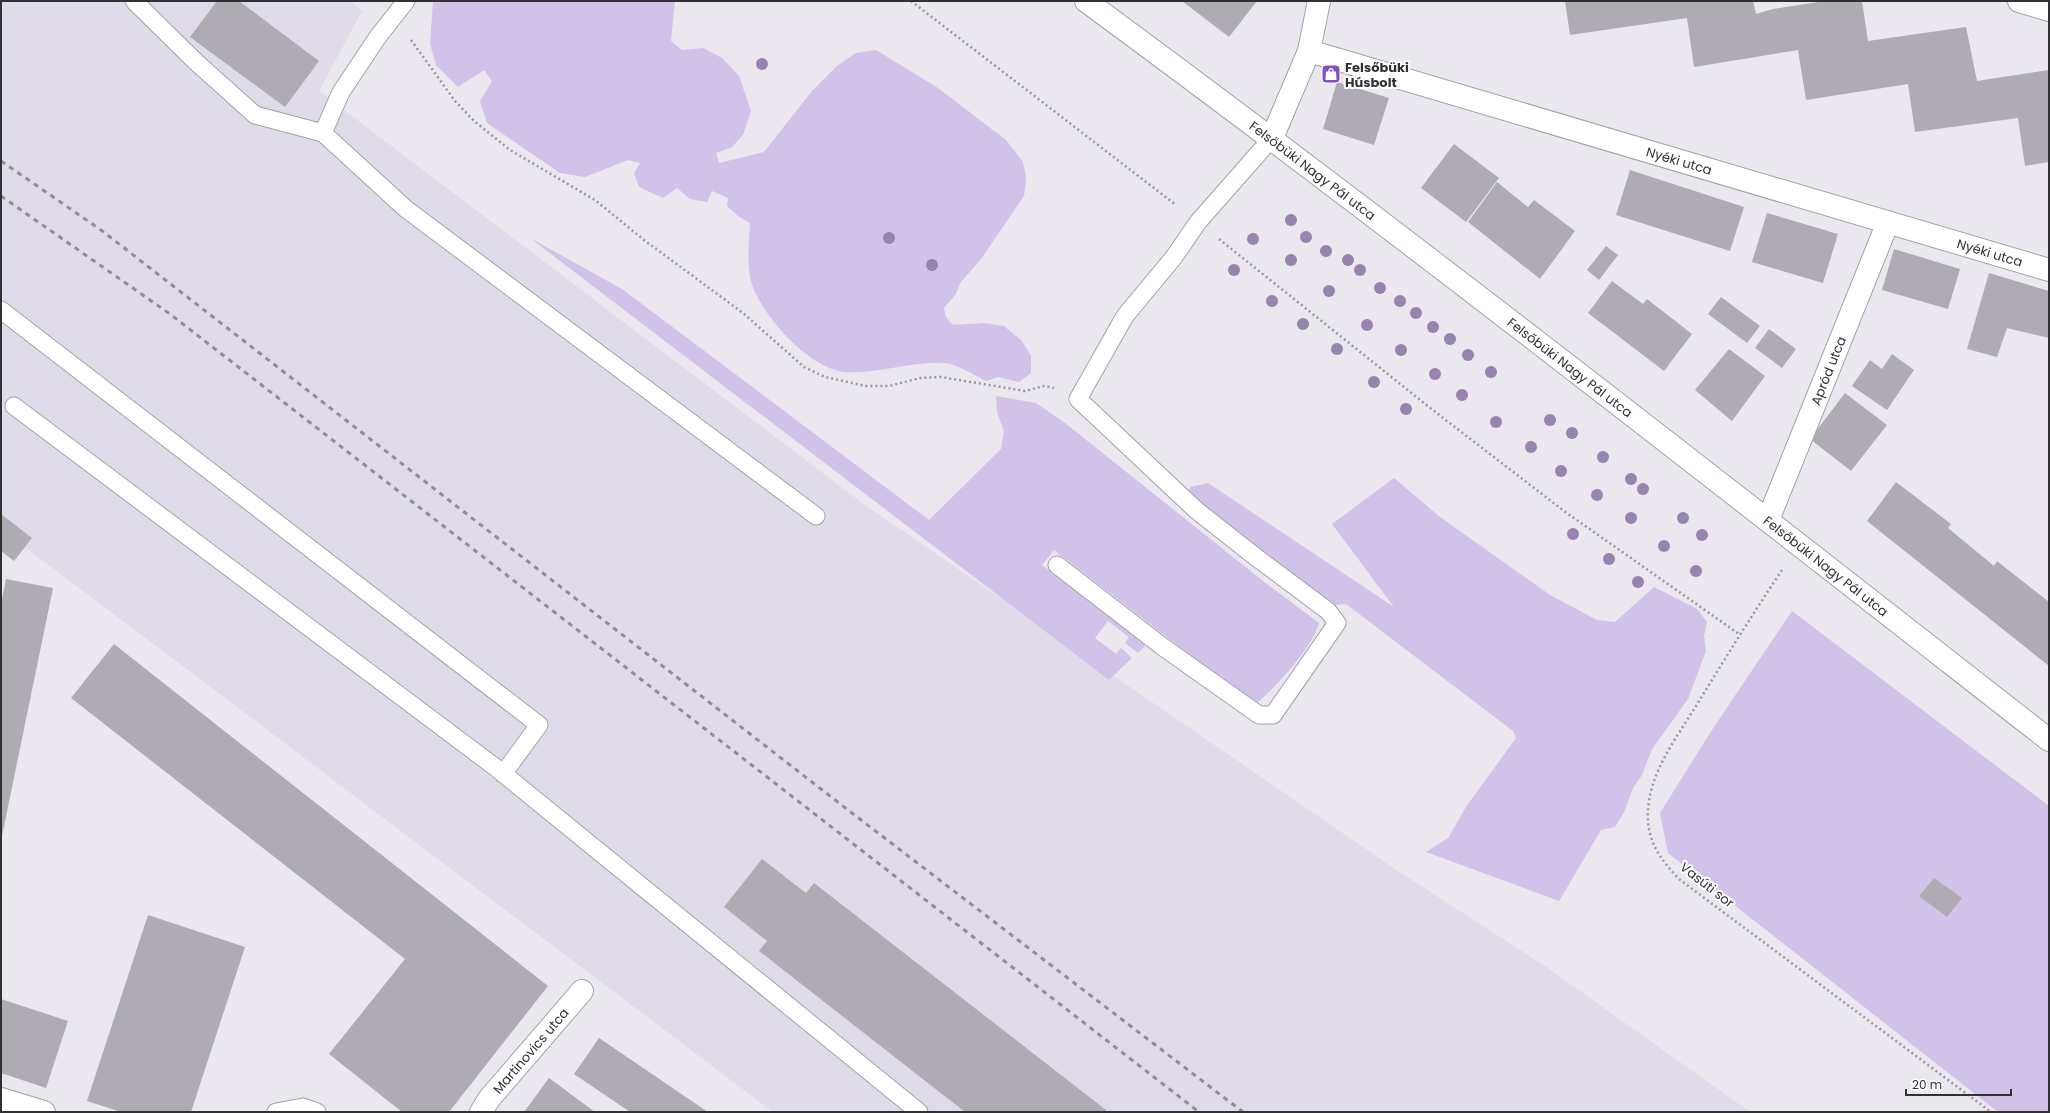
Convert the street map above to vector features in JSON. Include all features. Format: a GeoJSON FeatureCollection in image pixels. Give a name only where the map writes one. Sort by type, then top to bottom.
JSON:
{"type":"FeatureCollection","features":[{"type":"Feature","properties":{"kind":"street","name":"Felsőbüki Nagy Pál utca"},"geometry":{"type":"LineString","coordinates":[[1086,1],[1272,138],[1799,544],[2049,740]]}},
{"type":"Feature","properties":{"kind":"street"},"geometry":{"type":"LineString","coordinates":[[1272,138],[1309,51],[1319,1]]}},
{"type":"Feature","properties":{"kind":"street"},"geometry":{"type":"LineString","coordinates":[[2020,1],[2049,10]]}},
{"type":"Feature","properties":{"kind":"street","name":"Nyéki utca"},"geometry":{"type":"LineString","coordinates":[[1309,51],[2049,270]]}},
{"type":"Feature","properties":{"kind":"street","name":"Apród utca"},"geometry":{"type":"LineString","coordinates":[[1768,520],[1888,222]]}},
{"type":"Feature","properties":{"kind":"street","name":"Martinovics utca"},"geometry":{"type":"LineString","coordinates":[[481,1112],[489,1099],[582,991]]}},
{"type":"Feature","properties":{"kind":"street"},"geometry":{"type":"LineString","coordinates":[[1,1099],[44,1112]]}},
{"type":"Feature","properties":{"kind":"lane"},"geometry":{"type":"LineString","coordinates":[[134,1],[196,62],[255,115],[323,133],[406,209],[816,516]]}},
{"type":"Feature","properties":{"kind":"lane"},"geometry":{"type":"LineString","coordinates":[[323,133],[341,92],[406,1]]}},
{"type":"Feature","properties":{"kind":"lane"},"geometry":{"type":"LineString","coordinates":[[1057,565],[1163,647],[1259,715],[1273,715],[1337,623],[1328,611],[1196,510],[1078,399],[1125,316],[1174,257],[1198,222],[1272,138]]}},
{"type":"Feature","properties":{"kind":"lane"},"geometry":{"type":"LineString","coordinates":[[1,310],[538,724],[503,774]]}},
{"type":"Feature","properties":{"kind":"lane"},"geometry":{"type":"LineString","coordinates":[[14,406],[503,774],[919,1112]]}},
{"type":"Feature","properties":{"kind":"lane"},"geometry":{"type":"LineString","coordinates":[[276,1112],[303,1107],[317,1112]]}},
{"type":"Feature","properties":{"kind":"path"},"geometry":{"type":"LineString","coordinates":[[911,1],[1198,222],[1564,511],[1739,634]]}},
{"type":"Feature","properties":{"kind":"path"},"geometry":{"type":"LineString","coordinates":[[391,20],[404,28],[455,101],[474,122],[510,150],[595,200],[644,240],[743,313],[804,367],[825,377],[866,386],[889,386],[920,378],[941,377],[1025,391],[1044,386],[1058,389],[1078,399]]}},
{"type":"Feature","properties":{"kind":"path","name":"Vasúti sor"},"geometry":{"type":"LineString","coordinates":[[1799,544],[1739,634],[1667,754],[1654,783],[1647,811],[1652,842],[1657,854],[1679,879],[1991,1112]]}},
{"type":"Feature","properties":{"kind":"shaded area"},"geometry":{"type":"Polygon","coordinates":[[[1,1],[349,1],[362,11],[319,91],[865,505],[1395,869],[1545,966],[1750,1112],[773,1112],[1,529],[1,1]]]}},
{"type":"Feature","properties":{"kind":"shaded area"},"geometry":{"type":"Polygon","coordinates":[[[433,1],[675,1],[671,41],[682,50],[703,48],[722,58],[739,76],[751,111],[743,135],[732,147],[716,153],[719,163],[764,152],[812,91],[837,66],[856,53],[876,50],[938,88],[1006,140],[1023,162],[1026,178],[1024,196],[981,259],[960,283],[956,294],[944,308],[946,317],[953,325],[984,323],[1004,326],[1022,341],[1031,356],[1031,373],[1019,382],[998,377],[986,381],[960,368],[945,363],[920,364],[870,371],[845,372],[831,368],[816,361],[786,336],[763,306],[750,277],[748,257],[750,223],[738,216],[727,206],[728,198],[712,191],[707,202],[690,199],[677,188],[663,198],[639,187],[634,173],[640,163],[628,160],[585,177],[560,173],[487,123],[480,101],[492,81],[484,70],[458,87],[436,65],[430,44],[433,1]]]}},
{"type":"Feature","properties":{"kind":"shaded area"},"geometry":{"type":"Polygon","coordinates":[[[530,238],[622,289],[929,520],[1001,449],[1004,431],[997,412],[996,396],[1036,403],[1065,423],[1263,581],[1319,623],[1315,633],[1302,655],[1293,666],[1257,703],[1177,645],[1054,550],[1042,565],[1143,641],[1145,646],[1138,653],[1125,643],[1129,637],[1108,621],[1095,638],[1116,654],[1121,648],[1132,658],[1109,680],[530,238]]]}},
{"type":"Feature","properties":{"kind":"shaded area"},"geometry":{"type":"Polygon","coordinates":[[[1394,478],[1440,517],[1550,595],[1597,620],[1615,622],[1654,587],[1697,609],[1707,622],[1704,636],[1706,651],[1688,699],[1652,749],[1642,775],[1633,788],[1624,812],[1615,827],[1601,830],[1559,901],[1426,852],[1448,838],[1466,807],[1516,738],[1513,731],[1346,604],[1336,605],[1332,609],[1186,500],[1190,487],[1208,483],[1394,607],[1332,524],[1394,478]]]}},
{"type":"Feature","properties":{"kind":"shaded area"},"geometry":{"type":"Polygon","coordinates":[[[1792,611],[2049,806],[2049,1112],[1998,1112],[1668,853],[1660,813],[1710,733],[1792,611]]]}},
{"type":"Feature","properties":{"kind":"building"},"geometry":{"type":"Polygon","coordinates":[[[217,1],[239,1],[319,61],[285,107],[190,37],[217,1]]]}},
{"type":"Feature","properties":{"kind":"building"},"geometry":{"type":"Polygon","coordinates":[[[1182,1],[1257,1],[1229,37],[1182,1]]]}},
{"type":"Feature","properties":{"kind":"building"},"geometry":{"type":"Polygon","coordinates":[[[1565,1],[1753,1],[1756,14],[1773,9],[1825,1],[1862,1],[1868,41],[1966,27],[1977,81],[2049,70],[2049,162],[2025,166],[2018,118],[1915,132],[1908,84],[1806,100],[1798,50],[1694,67],[1687,18],[1570,35],[1565,1]]]}},
{"type":"Feature","properties":{"kind":"building"},"geometry":{"type":"Polygon","coordinates":[[[1337,82],[1389,98],[1374,145],[1323,129],[1337,82]]]}},
{"type":"Feature","properties":{"kind":"building"},"geometry":{"type":"Polygon","coordinates":[[[1454,144],[1499,178],[1466,222],[1421,188],[1454,144]]]}},
{"type":"Feature","properties":{"kind":"building"},"geometry":{"type":"Polygon","coordinates":[[[1630,170],[1744,207],[1730,251],[1616,215],[1630,170]]]}},
{"type":"Feature","properties":{"kind":"building"},"geometry":{"type":"Polygon","coordinates":[[[1497,182],[1528,207],[1534,200],[1575,231],[1540,279],[1468,222],[1497,182]]]}},
{"type":"Feature","properties":{"kind":"building"},"geometry":{"type":"Polygon","coordinates":[[[1767,213],[1838,234],[1823,283],[1752,262],[1767,213]]]}},
{"type":"Feature","properties":{"kind":"building"},"geometry":{"type":"Polygon","coordinates":[[[1606,246],[1618,255],[1599,280],[1587,270],[1606,246]]]}},
{"type":"Feature","properties":{"kind":"building"},"geometry":{"type":"Polygon","coordinates":[[[1894,249],[1960,269],[1948,309],[1882,290],[1894,249]]]}},
{"type":"Feature","properties":{"kind":"building"},"geometry":{"type":"Polygon","coordinates":[[[1989,273],[2049,291],[2049,338],[2007,328],[1997,357],[1967,349],[1989,273]]]}},
{"type":"Feature","properties":{"kind":"building"},"geometry":{"type":"Polygon","coordinates":[[[1612,281],[1643,304],[1647,299],[1692,334],[1664,371],[1588,313],[1612,281]]]}},
{"type":"Feature","properties":{"kind":"building"},"geometry":{"type":"Polygon","coordinates":[[[1721,297],[1760,326],[1747,343],[1708,314],[1721,297]]]}},
{"type":"Feature","properties":{"kind":"building"},"geometry":{"type":"Polygon","coordinates":[[[1769,329],[1796,349],[1782,368],[1755,348],[1769,329]]]}},
{"type":"Feature","properties":{"kind":"building"},"geometry":{"type":"Polygon","coordinates":[[[1729,349],[1765,376],[1732,421],[1695,390],[1729,349]]]}},
{"type":"Feature","properties":{"kind":"building"},"geometry":{"type":"Polygon","coordinates":[[[1892,354],[1914,370],[1887,410],[1852,386],[1870,360],[1882,369],[1892,354]]]}},
{"type":"Feature","properties":{"kind":"building"},"geometry":{"type":"Polygon","coordinates":[[[1845,393],[1887,425],[1851,471],[1810,439],[1845,393]]]}},
{"type":"Feature","properties":{"kind":"building"},"geometry":{"type":"Polygon","coordinates":[[[1896,482],[1951,524],[1948,528],[1994,566],[1997,561],[2049,602],[2049,666],[1867,521],[1896,482]]]}},
{"type":"Feature","properties":{"kind":"building"},"geometry":{"type":"Polygon","coordinates":[[[1,514],[32,538],[14,561],[1,551],[1,514]]]}},
{"type":"Feature","properties":{"kind":"building"},"geometry":{"type":"Polygon","coordinates":[[[6,579],[53,588],[2,836],[1,605],[6,579]]]}},
{"type":"Feature","properties":{"kind":"building"},"geometry":{"type":"Polygon","coordinates":[[[114,644],[548,986],[449,1112],[402,1112],[329,1054],[405,959],[71,698],[114,644]]]}},
{"type":"Feature","properties":{"kind":"building"},"geometry":{"type":"Polygon","coordinates":[[[762,859],[806,893],[814,883],[1106,1110],[1105,1112],[965,1112],[759,951],[767,941],[724,907],[762,859]]]}},
{"type":"Feature","properties":{"kind":"building"},"geometry":{"type":"Polygon","coordinates":[[[1934,878],[1962,898],[1947,917],[1919,896],[1934,878]]]}},
{"type":"Feature","properties":{"kind":"building"},"geometry":{"type":"Polygon","coordinates":[[[148,915],[245,947],[191,1112],[121,1112],[87,1101],[148,915]]]}},
{"type":"Feature","properties":{"kind":"building"},"geometry":{"type":"Polygon","coordinates":[[[1,999],[68,1021],[46,1088],[1,1073],[1,999]]]}},
{"type":"Feature","properties":{"kind":"building"},"geometry":{"type":"Polygon","coordinates":[[[599,1038],[708,1112],[630,1112],[574,1074],[599,1038]]]}},
{"type":"Feature","properties":{"kind":"building"},"geometry":{"type":"Polygon","coordinates":[[[549,1078],[595,1112],[524,1112],[549,1078]]]}},
{"type":"Feature","properties":{"kind":"railway"},"geometry":{"type":"LineString","coordinates":[[1,161],[101,230],[848,810],[1243,1112]]}},
{"type":"Feature","properties":{"kind":"railway"},"geometry":{"type":"LineString","coordinates":[[1,196],[170,314],[1199,1112]]}},
{"type":"Feature","properties":{"kind":"place","name":"Felsőbüki Húsbolt"},"geometry":{"type":"Point","coordinates":[1331,74]}}]}
